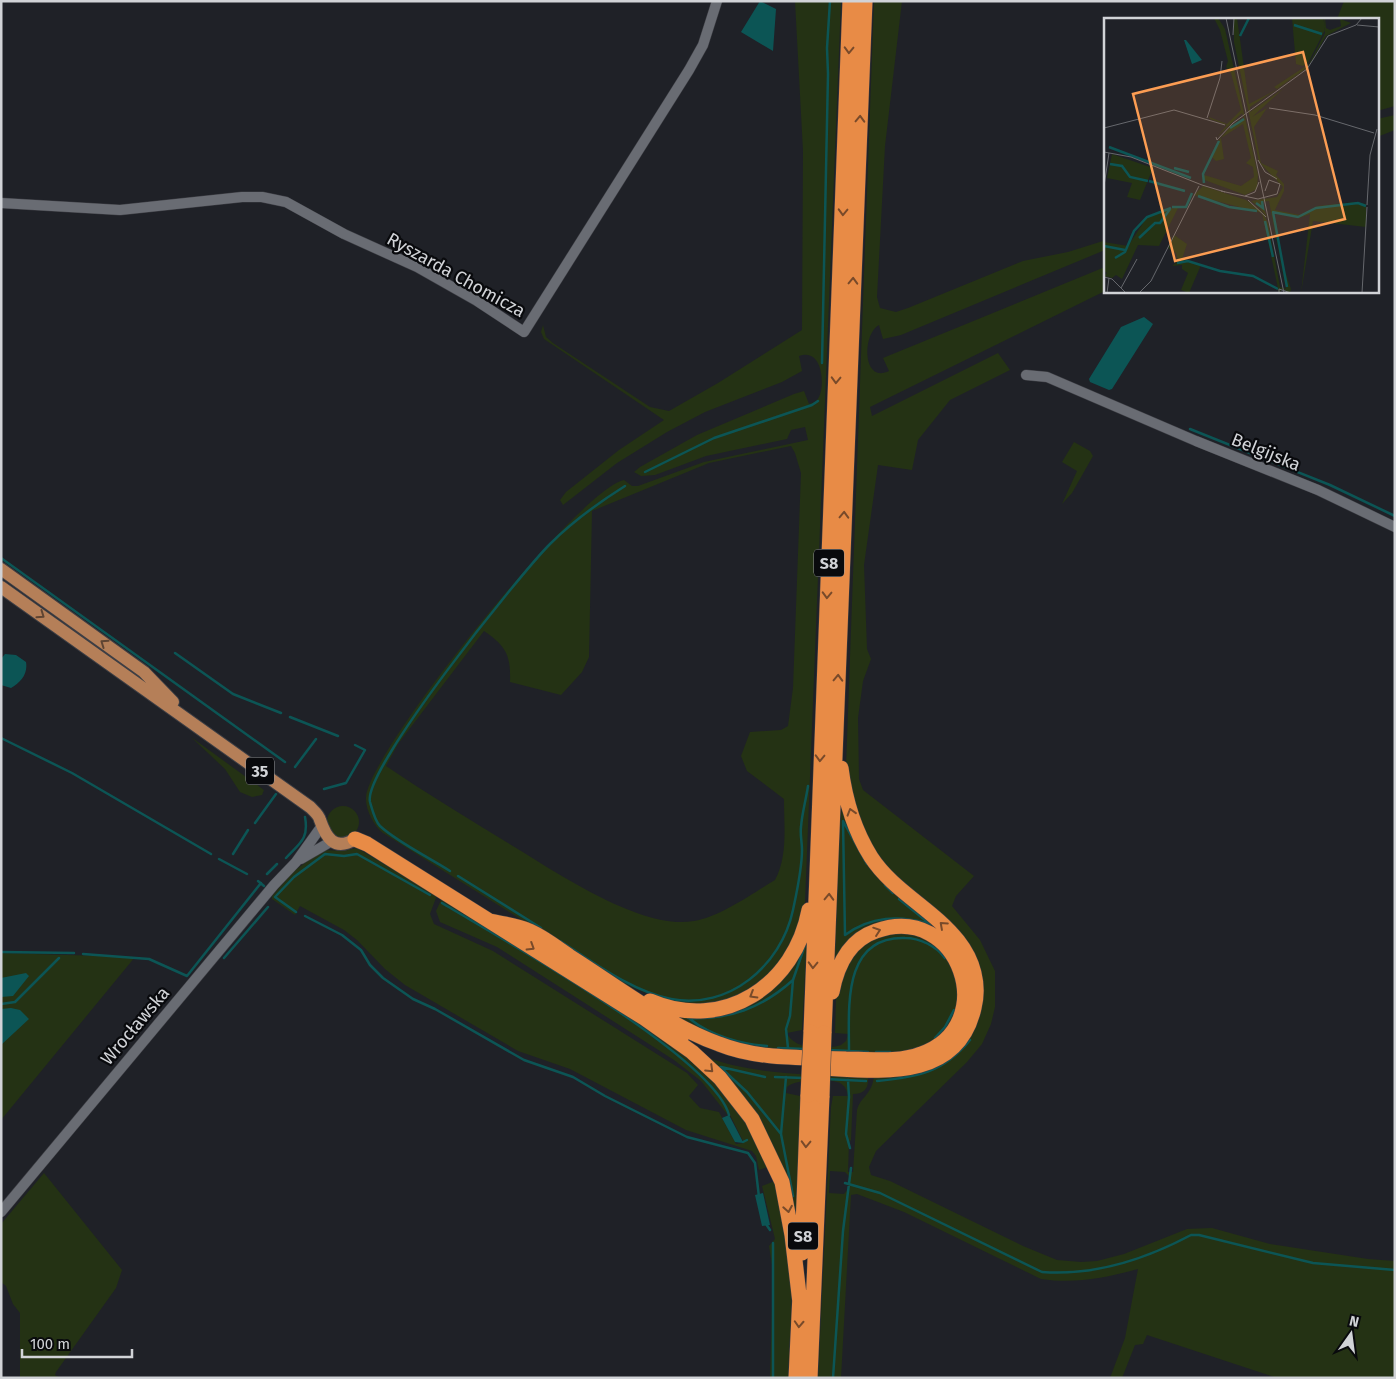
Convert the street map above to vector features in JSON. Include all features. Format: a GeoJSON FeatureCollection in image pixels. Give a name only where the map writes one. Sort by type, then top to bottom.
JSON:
{"type":"FeatureCollection","features":[{"type":"Feature","properties":{"kind":"highway","name":"S8"},"geometry":{"type":"LineString","coordinates":[[810,1378],[817,1032],[819,794],[850,1]]}},
{"type":"Feature","properties":{"kind":"highway","name":"S8"},"geometry":{"type":"LineString","coordinates":[[817,1032],[836,726],[865,1]]}},
{"type":"Feature","properties":{"kind":"highway"},"geometry":{"type":"LineString","coordinates":[[355,839],[367,844],[644,1018],[706,1051],[737,1061],[770,1066],[871,1070],[909,1068],[930,1063],[941,1056],[962,1036],[970,1021],[975,1003],[976,987],[973,968],[965,951],[951,933],[880,868],[864,843],[855,827],[846,796],[836,726]]}},
{"type":"Feature","properties":{"kind":"highway"},"geometry":{"type":"LineString","coordinates":[[614,984],[655,1003],[689,1010],[732,1005],[751,996],[769,984],[794,954],[807,918],[814,821],[819,794]]}},
{"type":"Feature","properties":{"kind":"highway"},"geometry":{"type":"LineString","coordinates":[[490,921],[528,930],[688,1030],[736,1050],[784,1057],[891,1060],[930,1051],[945,1040],[955,1027],[965,998],[965,981],[959,963],[944,944],[922,930],[898,926],[870,933],[848,952],[837,971],[817,1032]]}},
{"type":"Feature","properties":{"kind":"highway"},"geometry":{"type":"LineString","coordinates":[[644,1018],[710,1068],[730,1088],[756,1127],[782,1182],[792,1234],[800,1303]]}},
{"type":"Feature","properties":{"kind":"highway","name":"S8"},"geometry":{"type":"LineString","coordinates":[[796,1378],[815,1095]]}},
{"type":"Feature","properties":{"kind":"main road","name":"35"},"geometry":{"type":"LineString","coordinates":[[1,569],[144,672],[196,725]]}},
{"type":"Feature","properties":{"kind":"main road","name":"35"},"geometry":{"type":"LineString","coordinates":[[1,587],[310,807],[320,820],[325,835],[332,841]]}},
{"type":"Feature","properties":{"kind":"main road"},"geometry":{"type":"LineString","coordinates":[[332,841],[344,843],[355,839]]}},
{"type":"Feature","properties":{"kind":"street","name":"Ryszarda Chomicza"},"geometry":{"type":"LineString","coordinates":[[1,203],[120,210],[242,197],[262,197],[286,202],[344,234],[417,267],[477,301],[524,332],[689,70],[709,30],[717,1]]}},
{"type":"Feature","properties":{"kind":"street","name":"Belgijska"},"geometry":{"type":"LineString","coordinates":[[1026,375],[1048,377],[1318,490],[1395,527]]}},
{"type":"Feature","properties":{"kind":"street"},"geometry":{"type":"LineString","coordinates":[[296,862],[321,827]]}},
{"type":"Feature","properties":{"kind":"street"},"geometry":{"type":"LineString","coordinates":[[296,862],[332,841]]}},
{"type":"Feature","properties":{"kind":"street","name":"Wrocławska"},"geometry":{"type":"LineString","coordinates":[[1,1212],[274,885],[296,862]]}},
{"type":"Feature","properties":{"kind":"shaded area"},"geometry":{"type":"Polygon","coordinates":[[[760,1],[776,9],[773,51],[741,32],[760,1]]]}},
{"type":"Feature","properties":{"kind":"shaded area"},"geometry":{"type":"Polygon","coordinates":[[[795,1],[841,1],[805,902],[792,946],[774,970],[749,989],[734,997],[705,1005],[690,1005],[653,996],[618,980],[383,833],[371,817],[366,797],[376,771],[401,729],[437,679],[523,572],[565,527],[600,494],[624,480],[632,486],[638,486],[704,462],[808,440],[805,427],[791,430],[787,439],[706,456],[655,475],[641,476],[634,472],[697,435],[794,394],[804,391],[809,404],[815,402],[821,392],[822,377],[817,362],[813,357],[807,355],[799,356],[802,371],[782,382],[705,412],[667,432],[617,463],[563,505],[560,500],[566,492],[619,450],[664,420],[544,339],[541,332],[543,325],[546,337],[553,343],[650,407],[669,411],[718,383],[802,330],[803,151],[795,1]],[[791,446],[709,463],[592,511],[589,657],[582,672],[561,695],[510,682],[506,652],[497,641],[484,631],[398,744],[386,766],[573,882],[624,908],[649,917],[673,922],[704,919],[736,904],[775,880],[784,851],[784,799],[747,771],[741,756],[750,732],[781,730],[788,726],[793,688],[801,473],[791,446]]]}},
{"type":"Feature","properties":{"kind":"shaded area"},"geometry":{"type":"Polygon","coordinates":[[[874,1],[902,1],[885,146],[877,297],[880,308],[896,312],[1023,261],[1068,252],[1103,241],[1104,250],[901,335],[883,339],[879,325],[873,330],[870,338],[868,347],[869,365],[874,371],[880,373],[889,371],[883,358],[1104,267],[1104,291],[870,407],[872,416],[998,353],[1010,370],[950,400],[918,440],[912,470],[878,465],[864,565],[867,649],[871,659],[863,681],[858,718],[859,779],[863,790],[974,876],[956,896],[952,906],[980,940],[995,971],[995,1007],[991,1024],[982,1044],[967,1062],[876,1151],[869,1167],[871,1175],[890,1181],[1023,1246],[1057,1260],[1097,1261],[1124,1254],[1187,1229],[1212,1228],[1270,1244],[1368,1259],[1395,1261],[1395,1378],[1277,1378],[1147,1335],[1143,1344],[1135,1345],[1122,1378],[1110,1378],[1125,1338],[1138,1269],[1090,1279],[1066,1281],[1041,1279],[904,1212],[857,1194],[851,1195],[841,1378],[818,1378],[831,1107],[833,1096],[848,1096],[847,1092],[840,1083],[828,1080],[797,1082],[787,1087],[786,1093],[800,1096],[796,1220],[787,1184],[703,1056],[723,1063],[764,1071],[868,1077],[868,1084],[865,1090],[853,1094],[848,1172],[853,1172],[857,1110],[871,1088],[874,1077],[912,1075],[932,1069],[980,974],[880,860],[862,830],[846,767],[874,1]],[[830,1171],[829,1193],[844,1194],[848,1189],[849,1176],[845,1172],[830,1171]]]}},
{"type":"Feature","properties":{"kind":"shaded area"},"geometry":{"type":"Polygon","coordinates":[[[1344,1],[1395,1],[1395,106],[1378,111],[1378,18],[1337,18],[1344,1]]]}},
{"type":"Feature","properties":{"kind":"shaded area"},"geometry":{"type":"Polygon","coordinates":[[[1395,115],[1395,130],[1378,137],[1378,119],[1395,115]]]}},
{"type":"Feature","properties":{"kind":"shaded area"},"geometry":{"type":"Polygon","coordinates":[[[1144,317],[1153,324],[1112,389],[1109,390],[1090,382],[1089,379],[1121,327],[1144,317]]]}},
{"type":"Feature","properties":{"kind":"shaded area"},"geometry":{"type":"Polygon","coordinates":[[[1074,442],[1090,451],[1093,456],[1072,493],[1062,504],[1077,471],[1062,462],[1074,442]]]}},
{"type":"Feature","properties":{"kind":"shaded area"},"geometry":{"type":"Polygon","coordinates":[[[5,654],[16,655],[26,662],[26,670],[23,677],[11,688],[1,685],[1,659],[5,654]]]}},
{"type":"Feature","properties":{"kind":"shaded area"},"geometry":{"type":"Polygon","coordinates":[[[191,737],[264,790],[262,795],[252,797],[240,792],[225,769],[191,737]]]}},
{"type":"Feature","properties":{"kind":"shaded area"},"geometry":{"type":"Polygon","coordinates":[[[343,806],[349,807],[354,811],[358,816],[358,828],[354,833],[349,837],[343,838],[337,837],[332,833],[328,828],[327,822],[328,816],[332,811],[337,807],[343,806]]]}},
{"type":"Feature","properties":{"kind":"shaded area"},"geometry":{"type":"Polygon","coordinates":[[[842,807],[854,837],[871,865],[885,881],[939,930],[955,948],[967,967],[972,988],[970,1011],[963,1023],[969,999],[967,974],[956,950],[937,932],[912,922],[882,923],[866,929],[848,943],[835,959],[842,807]]]}},
{"type":"Feature","properties":{"kind":"shaded area"},"geometry":{"type":"Polygon","coordinates":[[[369,838],[676,1029],[695,1039],[732,1052],[769,1059],[887,1066],[909,1064],[920,1061],[947,1046],[962,1026],[957,1036],[943,1051],[915,1064],[905,1066],[858,1067],[806,1065],[755,1059],[730,1053],[705,1045],[681,1034],[369,838]]]}},
{"type":"Feature","properties":{"kind":"shaded area"},"geometry":{"type":"Polygon","coordinates":[[[357,848],[437,895],[430,914],[434,924],[493,951],[687,1073],[698,1085],[689,1096],[700,1108],[719,1112],[736,1144],[744,1143],[729,1113],[727,1114],[701,1081],[674,1060],[497,947],[440,922],[436,911],[441,900],[446,900],[645,1026],[699,1067],[722,1089],[743,1114],[760,1141],[774,1172],[789,1229],[792,1293],[788,1378],[770,1378],[773,1271],[769,1246],[775,1239],[762,1186],[775,1181],[770,1166],[759,1170],[756,1156],[752,1151],[686,1130],[570,1069],[518,1051],[405,985],[385,969],[357,940],[344,930],[300,906],[295,915],[272,899],[272,896],[294,871],[323,850],[343,851],[357,848]]]}},
{"type":"Feature","properties":{"kind":"shaded area"},"geometry":{"type":"Polygon","coordinates":[[[894,932],[923,936],[952,961],[960,1002],[946,1033],[907,1054],[782,1052],[725,1042],[666,1011],[742,1005],[807,936],[802,1030],[787,1033],[791,1039],[803,1046],[827,1048],[841,1045],[846,1041],[848,1034],[835,1033],[836,998],[840,976],[863,944],[894,932]]]}},
{"type":"Feature","properties":{"kind":"shaded area"},"geometry":{"type":"Polygon","coordinates":[[[1,953],[135,957],[1,1120],[1,953]]]}},
{"type":"Feature","properties":{"kind":"shaded area"},"geometry":{"type":"Polygon","coordinates":[[[26,973],[29,976],[13,996],[1,997],[1,978],[26,973]]]}},
{"type":"Feature","properties":{"kind":"shaded area"},"geometry":{"type":"Polygon","coordinates":[[[11,1008],[20,1010],[29,1019],[1,1045],[1,1009],[11,1008]]]}},
{"type":"Feature","properties":{"kind":"shaded area"},"geometry":{"type":"Polygon","coordinates":[[[729,1115],[743,1143],[735,1142],[722,1118],[729,1115]]]}},
{"type":"Feature","properties":{"kind":"shaded area"},"geometry":{"type":"Polygon","coordinates":[[[44,1173],[122,1270],[116,1288],[56,1372],[55,1375],[60,1378],[20,1378],[20,1313],[13,1304],[6,1286],[1,1282],[1,1224],[44,1173]]]}},
{"type":"Feature","properties":{"kind":"shaded area"},"geometry":{"type":"Polygon","coordinates":[[[763,1193],[770,1225],[762,1226],[755,1195],[763,1193]]]}},
{"type":"Feature","properties":{"kind":"waterway"},"geometry":{"type":"LineString","coordinates":[[822,363],[827,48],[830,1]]}},
{"type":"Feature","properties":{"kind":"waterway"},"geometry":{"type":"LineString","coordinates":[[645,472],[714,438],[812,405],[818,401]]}},
{"type":"Feature","properties":{"kind":"waterway"},"geometry":{"type":"LineString","coordinates":[[1190,429],[1330,485],[1395,516]]}},
{"type":"Feature","properties":{"kind":"waterway"},"geometry":{"type":"LineString","coordinates":[[450,871],[404,844],[378,824],[370,802],[374,783],[391,752],[446,672],[534,562],[550,544],[577,520],[625,486]]}},
{"type":"Feature","properties":{"kind":"waterway"},"geometry":{"type":"LineString","coordinates":[[1,558],[285,762]]}},
{"type":"Feature","properties":{"kind":"waterway"},"geometry":{"type":"LineString","coordinates":[[175,653],[233,694],[281,713]]}},
{"type":"Feature","properties":{"kind":"waterway"},"geometry":{"type":"LineString","coordinates":[[290,717],[338,736]]}},
{"type":"Feature","properties":{"kind":"waterway"},"geometry":{"type":"LineString","coordinates":[[1,738],[72,773],[211,854]]}},
{"type":"Feature","properties":{"kind":"waterway"},"geometry":{"type":"LineString","coordinates":[[295,767],[316,739]]}},
{"type":"Feature","properties":{"kind":"waterway"},"geometry":{"type":"LineString","coordinates":[[324,789],[346,783],[365,750],[355,745]]}},
{"type":"Feature","properties":{"kind":"waterway"},"geometry":{"type":"LineString","coordinates":[[560,941],[627,983],[641,990],[671,999],[692,1001],[713,998],[749,980],[764,966],[777,949],[787,930],[799,880],[802,850],[801,827],[808,786]]}},
{"type":"Feature","properties":{"kind":"waterway"},"geometry":{"type":"LineString","coordinates":[[255,823],[276,794]]}},
{"type":"Feature","properties":{"kind":"waterway"},"geometry":{"type":"LineString","coordinates":[[286,858],[304,836],[306,831],[305,817]]}},
{"type":"Feature","properties":{"kind":"waterway"},"geometry":{"type":"LineString","coordinates":[[867,864],[843,821],[845,935],[865,924],[886,919],[907,919],[930,924],[899,899]]}},
{"type":"Feature","properties":{"kind":"waterway"},"geometry":{"type":"LineString","coordinates":[[233,854],[248,830]]}},
{"type":"Feature","properties":{"kind":"waterway"},"geometry":{"type":"LineString","coordinates":[[296,912],[275,897],[294,877],[325,854],[344,856],[357,854],[430,895]]}},
{"type":"Feature","properties":{"kind":"waterway"},"geometry":{"type":"LineString","coordinates":[[219,859],[247,874]]}},
{"type":"Feature","properties":{"kind":"waterway"},"geometry":{"type":"LineString","coordinates":[[267,874],[277,864]]}},
{"type":"Feature","properties":{"kind":"waterway"},"geometry":{"type":"LineString","coordinates":[[458,876],[541,928]]}},
{"type":"Feature","properties":{"kind":"waterway"},"geometry":{"type":"LineString","coordinates":[[258,881],[264,886]]}},
{"type":"Feature","properties":{"kind":"waterway"},"geometry":{"type":"LineString","coordinates":[[83,954],[149,959],[187,976],[261,883]]}},
{"type":"Feature","properties":{"kind":"waterway"},"geometry":{"type":"LineString","coordinates":[[885,885],[893,893]]}},
{"type":"Feature","properties":{"kind":"waterway"},"geometry":{"type":"LineString","coordinates":[[442,903],[554,970],[646,1031],[686,1062],[714,1090],[729,1115]]}},
{"type":"Feature","properties":{"kind":"waterway"},"geometry":{"type":"LineString","coordinates":[[224,958],[268,907]]}},
{"type":"Feature","properties":{"kind":"waterway"},"geometry":{"type":"LineString","coordinates":[[305,916],[342,935],[361,950],[370,965],[383,978],[413,999],[435,1009],[524,1060],[573,1077],[605,1096],[687,1137],[748,1153],[755,1163],[759,1197]]}},
{"type":"Feature","properties":{"kind":"waterway"},"geometry":{"type":"LineString","coordinates":[[868,1052],[849,1051],[849,1015],[853,978],[860,962],[870,949],[885,941],[911,938],[932,946],[945,958]]}},
{"type":"Feature","properties":{"kind":"waterway"},"geometry":{"type":"LineString","coordinates":[[788,1048],[786,1029],[790,1016],[793,980],[805,945]]}},
{"type":"Feature","properties":{"kind":"waterway"},"geometry":{"type":"LineString","coordinates":[[1,952],[74,953]]}},
{"type":"Feature","properties":{"kind":"waterway"},"geometry":{"type":"LineString","coordinates":[[1,1004],[15,1002],[59,958]]}},
{"type":"Feature","properties":{"kind":"waterway"},"geometry":{"type":"LineString","coordinates":[[688,1018],[717,1017],[744,1010],[769,998],[793,980]]}},
{"type":"Feature","properties":{"kind":"waterway"},"geometry":{"type":"LineString","coordinates":[[935,1038],[945,1027],[954,1010]]}},
{"type":"Feature","properties":{"kind":"waterway"},"geometry":{"type":"LineString","coordinates":[[690,1019],[707,1030],[727,1038],[767,1046]]}},
{"type":"Feature","properties":{"kind":"waterway"},"geometry":{"type":"LineString","coordinates":[[877,1081],[905,1078],[928,1071],[950,1060],[970,1040]]}},
{"type":"Feature","properties":{"kind":"waterway"},"geometry":{"type":"LineString","coordinates":[[778,1048],[805,1049]]}},
{"type":"Feature","properties":{"kind":"waterway"},"geometry":{"type":"LineString","coordinates":[[828,1050],[849,1051]]}},
{"type":"Feature","properties":{"kind":"waterway"},"geometry":{"type":"LineString","coordinates":[[876,1052],[890,1052]]}},
{"type":"Feature","properties":{"kind":"waterway"},"geometry":{"type":"LineString","coordinates":[[720,1067],[747,1092],[781,1134],[786,1077]]}},
{"type":"Feature","properties":{"kind":"waterway"},"geometry":{"type":"LineString","coordinates":[[721,1067],[765,1077]]}},
{"type":"Feature","properties":{"kind":"waterway"},"geometry":{"type":"LineString","coordinates":[[775,1077],[804,1078]]}},
{"type":"Feature","properties":{"kind":"waterway"},"geometry":{"type":"LineString","coordinates":[[827,1079],[866,1081]]}},
{"type":"Feature","properties":{"kind":"waterway"},"geometry":{"type":"LineString","coordinates":[[848,1080],[849,1097],[846,1134],[850,1148]]}},
{"type":"Feature","properties":{"kind":"waterway"},"geometry":{"type":"LineString","coordinates":[[781,1134],[793,1196]]}},
{"type":"Feature","properties":{"kind":"waterway"},"geometry":{"type":"LineString","coordinates":[[743,1142],[747,1140]]}},
{"type":"Feature","properties":{"kind":"waterway"},"geometry":{"type":"LineString","coordinates":[[833,1378],[843,1231],[851,1168]]}},
{"type":"Feature","properties":{"kind":"waterway"},"geometry":{"type":"LineString","coordinates":[[845,1183],[880,1193],[1042,1272],[1062,1273],[1100,1269],[1137,1259],[1191,1235],[1199,1235],[1313,1263],[1395,1270]]}},
{"type":"Feature","properties":{"kind":"waterway"},"geometry":{"type":"LineString","coordinates":[[766,1224],[770,1230]]}},
{"type":"Feature","properties":{"kind":"waterway"},"geometry":{"type":"LineString","coordinates":[[773,1243],[773,1378]]}}]}
